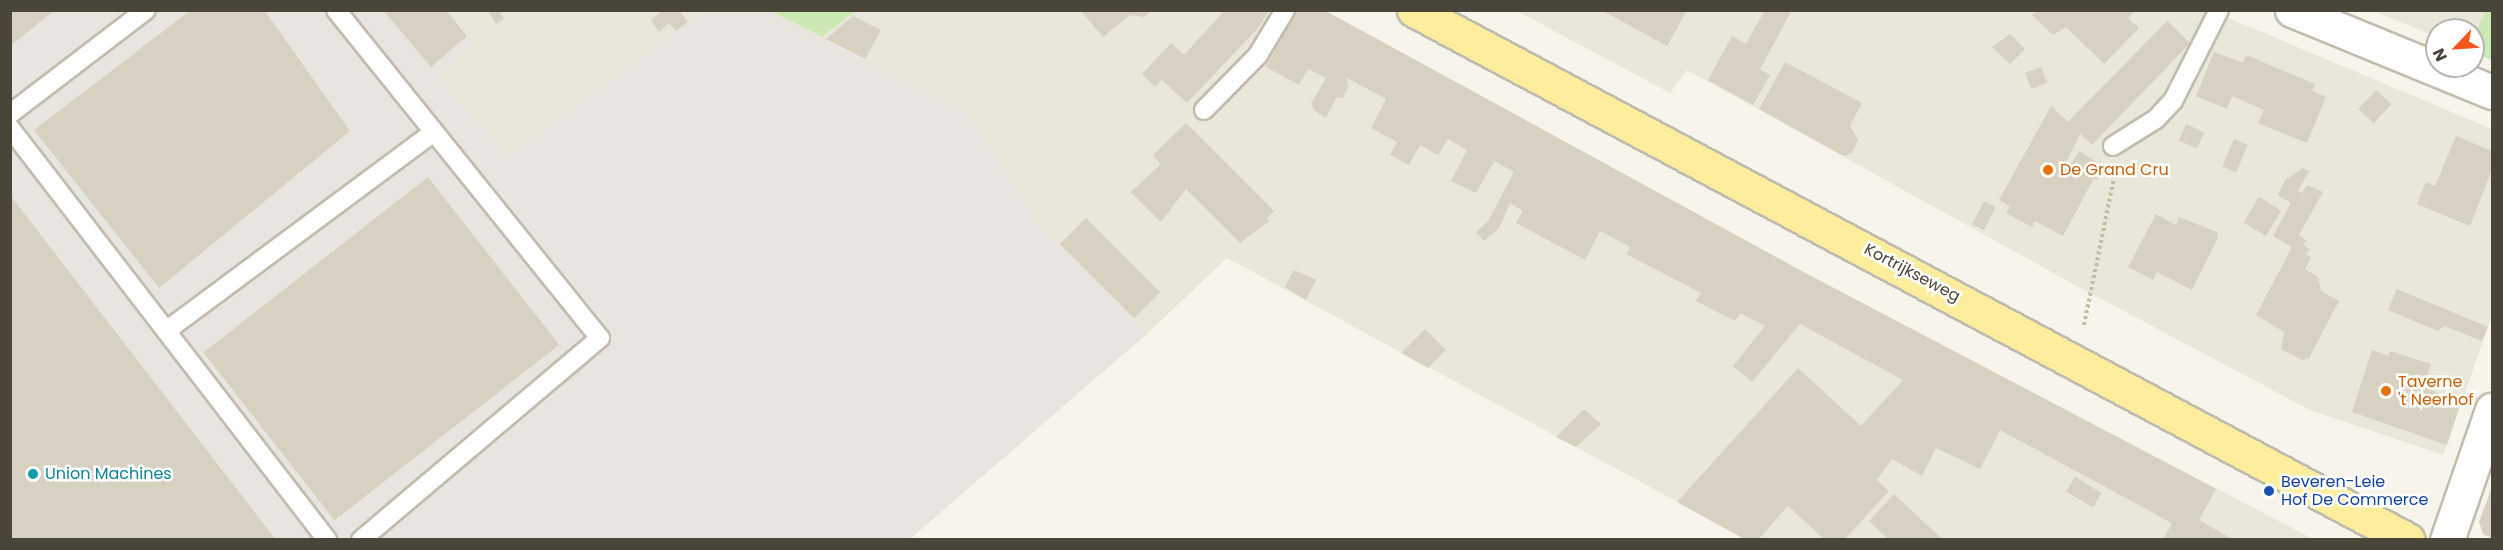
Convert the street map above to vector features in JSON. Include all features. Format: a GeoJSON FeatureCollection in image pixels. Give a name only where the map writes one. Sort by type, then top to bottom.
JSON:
{"type":"FeatureCollection","features":[{"type":"Feature","properties":{"kind":"main road","name":"Kortrijkseweg"},"geometry":{"type":"LineString","coordinates":[[1414,10],[2408,540]]}},
{"type":"Feature","properties":{"kind":"street"},"geometry":{"type":"LineString","coordinates":[[2292,10],[2493,92]]}},
{"type":"Feature","properties":{"kind":"street"},"geometry":{"type":"LineString","coordinates":[[2447,540],[2493,410]]}},
{"type":"Feature","properties":{"kind":"lane"},"geometry":{"type":"LineString","coordinates":[[10,114],[146,10]]}},
{"type":"Feature","properties":{"kind":"lane"},"geometry":{"type":"LineString","coordinates":[[336,10],[600,338],[361,540]]}},
{"type":"Feature","properties":{"kind":"lane"},"geometry":{"type":"LineString","coordinates":[[1204,110],[1258,55],[1285,10]]}},
{"type":"Feature","properties":{"kind":"lane"},"geometry":{"type":"LineString","coordinates":[[2113,146],[2156,119],[2173,101],[2218,10]]}},
{"type":"Feature","properties":{"kind":"lane"},"geometry":{"type":"LineString","coordinates":[[10,128],[327,540]]}},
{"type":"Feature","properties":{"kind":"lane"},"geometry":{"type":"LineString","coordinates":[[166,331],[433,133]]}},
{"type":"Feature","properties":{"kind":"path"},"geometry":{"type":"LineString","coordinates":[[2084,325],[2118,161],[2113,146]]}},
{"type":"Feature","properties":{"kind":"shaded area"},"geometry":{"type":"Polygon","coordinates":[[[10,11],[446,11],[475,45],[437,76],[509,156],[704,11],[770,11],[968,113],[1034,218],[1148,333],[910,539],[11,539],[10,11]]]}},
{"type":"Feature","properties":{"kind":"shaded area"},"geometry":{"type":"Polygon","coordinates":[[[446,11],[704,11],[509,156],[436,76],[475,45],[446,11]]]}},
{"type":"Feature","properties":{"kind":"shaded area"},"geometry":{"type":"Polygon","coordinates":[[[770,11],[1324,11],[1809,275],[2313,539],[1746,539],[1227,258],[1148,333],[1034,218],[968,113],[770,11]]]}},
{"type":"Feature","properties":{"kind":"shaded area"},"geometry":{"type":"Polygon","coordinates":[[[1517,11],[2212,11],[2492,129],[2492,315],[2443,455],[2310,410],[2075,285],[1687,70],[1670,93],[1517,11]]]}},
{"type":"Feature","properties":{"kind":"shaded area"},"geometry":{"type":"Polygon","coordinates":[[[2373,11],[2492,11],[2492,60],[2485,57],[2485,18],[2425,18],[2425,32],[2373,11]]]}},
{"type":"Feature","properties":{"kind":"green space"},"geometry":{"type":"Polygon","coordinates":[[[855,10],[822,37],[770,11],[855,10]]]}},
{"type":"Feature","properties":{"kind":"green space"},"geometry":{"type":"Polygon","coordinates":[[[2485,11],[2492,11],[2492,60],[2485,57],[2485,18],[2482,18],[2485,11]]]}},
{"type":"Feature","properties":{"kind":"building"},"geometry":{"type":"Polygon","coordinates":[[[10,10],[55,10],[10,46],[10,10]]]}},
{"type":"Feature","properties":{"kind":"building"},"geometry":{"type":"Polygon","coordinates":[[[191,10],[264,10],[350,131],[159,288],[34,130],[191,10]]]}},
{"type":"Feature","properties":{"kind":"building"},"geometry":{"type":"Polygon","coordinates":[[[383,10],[446,10],[467,36],[431,67],[383,10]]]}},
{"type":"Feature","properties":{"kind":"building"},"geometry":{"type":"Polygon","coordinates":[[[487,10],[499,10],[504,19],[496,24],[487,10]]]}},
{"type":"Feature","properties":{"kind":"building"},"geometry":{"type":"Polygon","coordinates":[[[663,10],[679,10],[688,22],[676,31],[669,23],[659,32],[651,20],[663,10]]]}},
{"type":"Feature","properties":{"kind":"building"},"geometry":{"type":"Polygon","coordinates":[[[1080,10],[1152,10],[1144,17],[1130,15],[1103,37],[1080,10]]]}},
{"type":"Feature","properties":{"kind":"building"},"geometry":{"type":"Polygon","coordinates":[[[1225,10],[1269,10],[1259,27],[1187,103],[1162,80],[1155,87],[1142,74],[1171,43],[1184,55],[1225,10]]]}},
{"type":"Feature","properties":{"kind":"building"},"geometry":{"type":"Polygon","coordinates":[[[1296,10],[1324,10],[1809,275],[2216,489],[2199,520],[2234,540],[2163,540],[2172,523],[2000,430],[1980,469],[1936,448],[1922,476],[1892,459],[1877,480],[1889,491],[1844,540],[1825,540],[1788,506],[1758,540],[1746,540],[1677,502],[1798,368],[1861,426],[1903,380],[1800,324],[1752,382],[1733,366],[1765,326],[1740,313],[1735,321],[1696,301],[1701,293],[1626,254],[1630,247],[1600,231],[1585,260],[1516,223],[1523,211],[1510,203],[1499,228],[1484,241],[1476,232],[1488,221],[1514,172],[1494,161],[1476,193],[1451,181],[1467,150],[1448,139],[1438,155],[1420,145],[1409,165],[1390,155],[1397,142],[1371,128],[1386,99],[1347,78],[1348,87],[1343,98],[1337,97],[1326,118],[1314,110],[1311,104],[1326,78],[1308,69],[1299,85],[1266,67],[1296,10]]]}},
{"type":"Feature","properties":{"kind":"building"},"geometry":{"type":"Polygon","coordinates":[[[1601,10],[1687,10],[1667,46],[1601,10]]]}},
{"type":"Feature","properties":{"kind":"building"},"geometry":{"type":"Polygon","coordinates":[[[1765,10],[1792,10],[1760,69],[1770,75],[1753,105],[1708,80],[1732,36],[1746,44],[1765,10]]]}},
{"type":"Feature","properties":{"kind":"building"},"geometry":{"type":"Polygon","coordinates":[[[2037,10],[2135,10],[2128,18],[2139,28],[2104,64],[2066,27],[2053,35],[2032,15],[2037,10]]]}},
{"type":"Feature","properties":{"kind":"building"},"geometry":{"type":"Polygon","coordinates":[[[853,16],[881,30],[865,59],[826,39],[853,16]]]}},
{"type":"Feature","properties":{"kind":"building"},"geometry":{"type":"Polygon","coordinates":[[[2167,21],[2190,43],[2092,145],[2080,134],[2066,162],[2094,178],[2063,236],[2035,221],[2032,227],[2006,213],[2010,206],[1999,200],[2051,106],[2068,122],[2167,21]]]}},
{"type":"Feature","properties":{"kind":"building"},"geometry":{"type":"Polygon","coordinates":[[[2010,34],[2025,49],[2010,64],[1992,47],[2010,34]]]}},
{"type":"Feature","properties":{"kind":"building"},"geometry":{"type":"Polygon","coordinates":[[[2214,52],[2243,63],[2246,55],[2315,84],[2312,91],[2326,97],[2307,143],[2258,123],[2264,110],[2232,96],[2227,109],[2196,96],[2214,52]]]}},
{"type":"Feature","properties":{"kind":"building"},"geometry":{"type":"Polygon","coordinates":[[[1785,62],[1862,103],[1850,126],[1858,140],[1852,153],[1844,156],[1759,109],[1785,62]]]}},
{"type":"Feature","properties":{"kind":"building"},"geometry":{"type":"Polygon","coordinates":[[[2041,67],[2047,83],[2031,89],[2025,73],[2041,67]]]}},
{"type":"Feature","properties":{"kind":"building"},"geometry":{"type":"Polygon","coordinates":[[[2376,90],[2391,104],[2374,123],[2358,109],[2376,90]]]}},
{"type":"Feature","properties":{"kind":"building"},"geometry":{"type":"Polygon","coordinates":[[[1186,123],[1274,211],[1267,218],[1269,221],[1240,243],[1186,189],[1161,222],[1131,192],[1161,164],[1153,155],[1186,123]]]}},
{"type":"Feature","properties":{"kind":"building"},"geometry":{"type":"Polygon","coordinates":[[[2186,124],[2204,132],[2197,149],[2179,140],[2186,124]]]}},
{"type":"Feature","properties":{"kind":"building"},"geometry":{"type":"Polygon","coordinates":[[[2456,136],[2492,151],[2492,169],[2470,226],[2417,204],[2426,182],[2435,186],[2456,136]]]}},
{"type":"Feature","properties":{"kind":"building"},"geometry":{"type":"Polygon","coordinates":[[[2234,139],[2248,145],[2236,172],[2222,167],[2234,139]]]}},
{"type":"Feature","properties":{"kind":"building"},"geometry":{"type":"Polygon","coordinates":[[[2079,151],[2105,167],[2097,180],[2071,164],[2079,151]]]}},
{"type":"Feature","properties":{"kind":"building"},"geometry":{"type":"Polygon","coordinates":[[[2303,168],[2309,171],[2298,191],[2302,193],[2307,185],[2323,192],[2299,235],[2306,240],[2303,245],[2310,249],[2306,254],[2311,258],[2305,269],[2318,277],[2321,291],[2339,301],[2309,358],[2302,360],[2281,349],[2284,332],[2256,315],[2292,247],[2273,236],[2291,203],[2278,195],[2285,180],[2303,168]]]}},
{"type":"Feature","properties":{"kind":"building"},"geometry":{"type":"Polygon","coordinates":[[[428,177],[559,345],[335,520],[203,352],[428,177]]]}},
{"type":"Feature","properties":{"kind":"building"},"geometry":{"type":"Polygon","coordinates":[[[10,195],[276,540],[10,540],[10,195]]]}},
{"type":"Feature","properties":{"kind":"building"},"geometry":{"type":"Polygon","coordinates":[[[2259,197],[2281,210],[2266,236],[2244,223],[2259,197]]]}},
{"type":"Feature","properties":{"kind":"building"},"geometry":{"type":"Polygon","coordinates":[[[1984,201],[1996,207],[1984,230],[1972,224],[1984,201]]]}},
{"type":"Feature","properties":{"kind":"building"},"geometry":{"type":"Polygon","coordinates":[[[2156,214],[2176,225],[2179,217],[2217,232],[2218,238],[2192,290],[2157,272],[2153,280],[2128,267],[2156,214]]]}},
{"type":"Feature","properties":{"kind":"building"},"geometry":{"type":"Polygon","coordinates":[[[1086,218],[1160,292],[1134,318],[1060,244],[1086,218]]]}},
{"type":"Feature","properties":{"kind":"building"},"geometry":{"type":"Polygon","coordinates":[[[1294,270],[1316,280],[1306,300],[1285,287],[1294,270]]]}},
{"type":"Feature","properties":{"kind":"building"},"geometry":{"type":"Polygon","coordinates":[[[2397,289],[2488,327],[2482,341],[2444,326],[2438,331],[2388,310],[2397,289]]]}},
{"type":"Feature","properties":{"kind":"building"},"geometry":{"type":"Polygon","coordinates":[[[1425,329],[1446,350],[1428,368],[1401,353],[1425,329]]]}},
{"type":"Feature","properties":{"kind":"building"},"geometry":{"type":"Polygon","coordinates":[[[2372,350],[2388,356],[2390,351],[2431,364],[2423,387],[2461,402],[2447,445],[2352,412],[2372,350]]]}},
{"type":"Feature","properties":{"kind":"building"},"geometry":{"type":"Polygon","coordinates":[[[1584,409],[1601,424],[1576,447],[1556,437],[1584,409]]]}},
{"type":"Feature","properties":{"kind":"building"},"geometry":{"type":"Polygon","coordinates":[[[2075,477],[2102,493],[2093,508],[2066,492],[2075,477]]]}},
{"type":"Feature","properties":{"kind":"building"},"geometry":{"type":"Polygon","coordinates":[[[2492,487],[2492,538],[2483,534],[2479,522],[2492,487]]]}},
{"type":"Feature","properties":{"kind":"building"},"geometry":{"type":"Polygon","coordinates":[[[1894,494],[1943,540],[1889,540],[1869,521],[1894,494]]]}},
{"type":"Feature","properties":{"kind":"place","name":"De Grand Cru"},"geometry":{"type":"Point","coordinates":[2048,170]}},
{"type":"Feature","properties":{"kind":"place","name":"Taverne 't Neerhof"},"geometry":{"type":"Point","coordinates":[2386,391]}},
{"type":"Feature","properties":{"kind":"place","name":"Union Machines"},"geometry":{"type":"Point","coordinates":[33,474]}},
{"type":"Feature","properties":{"kind":"place","name":"Beveren-Leie Hof De Commerce"},"geometry":{"type":"Point","coordinates":[2269,491]}}]}
